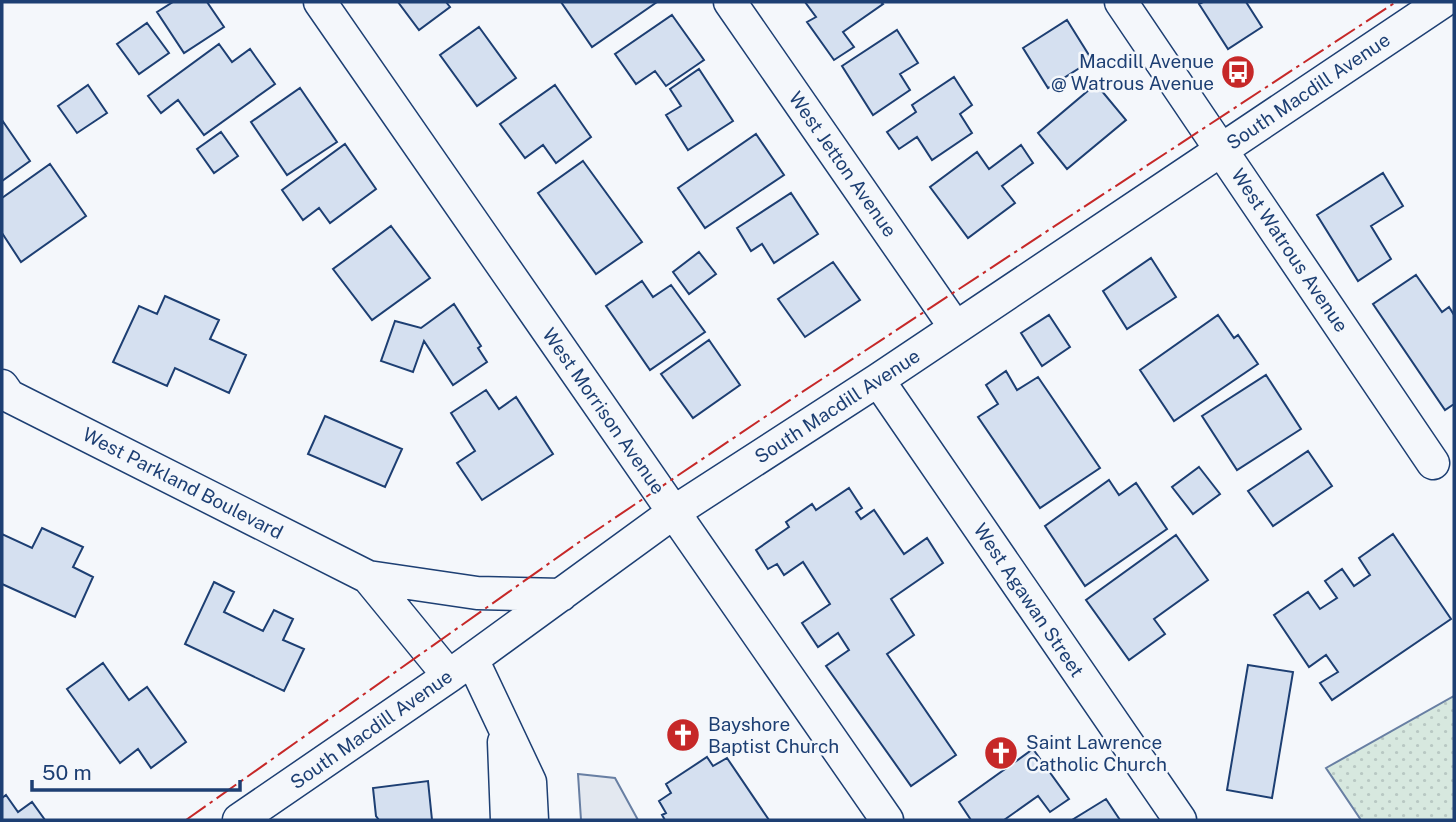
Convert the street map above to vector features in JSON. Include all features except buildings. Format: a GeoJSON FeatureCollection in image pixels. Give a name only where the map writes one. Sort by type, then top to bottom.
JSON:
{"type":"FeatureCollection","features":[{"type":"Feature","properties":{"kind":"street","name":"West Morrison Avenue"},"geometry":{"type":"LineString","coordinates":[[320,2],[887,820]]}},
{"type":"Feature","properties":{"kind":"street","name":"West Jetton Avenue"},"geometry":{"type":"LineString","coordinates":[[730,2],[955,327]]}},
{"type":"Feature","properties":{"kind":"street","name":"West Watrous Avenue"},"geometry":{"type":"LineString","coordinates":[[1121,2],[1433,463]]}},
{"type":"Feature","properties":{"kind":"street","name":"South Macdill Avenue"},"geometry":{"type":"LineString","coordinates":[[239,820],[461,668],[674,512],[878,380],[1442,2]]}},
{"type":"Feature","properties":{"kind":"street","name":"West Agawan Street"},"geometry":{"type":"LineString","coordinates":[[878,380],[1180,820]]}},
{"type":"Feature","properties":{"kind":"street","name":"West Parkland Boulevard"},"geometry":{"type":"LineString","coordinates":[[4,394],[368,577],[461,668],[503,726],[530,782],[532,820]]}},
{"type":"Feature","properties":{"kind":"street","name":"West Parkland Boulevard"},"geometry":{"type":"LineString","coordinates":[[368,577],[477,593],[561,595]]}},
{"type":"Feature","properties":{"kind":"street","name":"West Parkland Boulevard"},"geometry":{"type":"LineString","coordinates":[[503,726],[508,820]]}},
{"type":"Feature","properties":{"kind":"shaded area"},"geometry":{"type":"Polygon","coordinates":[[[1454,696],[1454,820],[1361,820],[1326,768],[1454,696]]]}},
{"type":"Feature","properties":{"kind":"shaded area"},"geometry":{"type":"Polygon","coordinates":[[[578,774],[615,778],[638,820],[581,820],[578,774]]]}},
{"type":"Feature","properties":{"kind":"power"},"geometry":{"type":"LineString","coordinates":[[186,820],[585,538],[793,398],[1396,2]]}},
{"type":"Feature","properties":{"kind":"place","name":"Macdill Avenue @ Watrous Avenue"},"geometry":{"type":"Point","coordinates":[1238,72]}},
{"type":"Feature","properties":{"kind":"place","name":"Bayshore Baptist Church"},"geometry":{"type":"Point","coordinates":[683,735]}},
{"type":"Feature","properties":{"kind":"place","name":"Saint Lawrence Catholic Church"},"geometry":{"type":"Point","coordinates":[1001,753]}}]}
